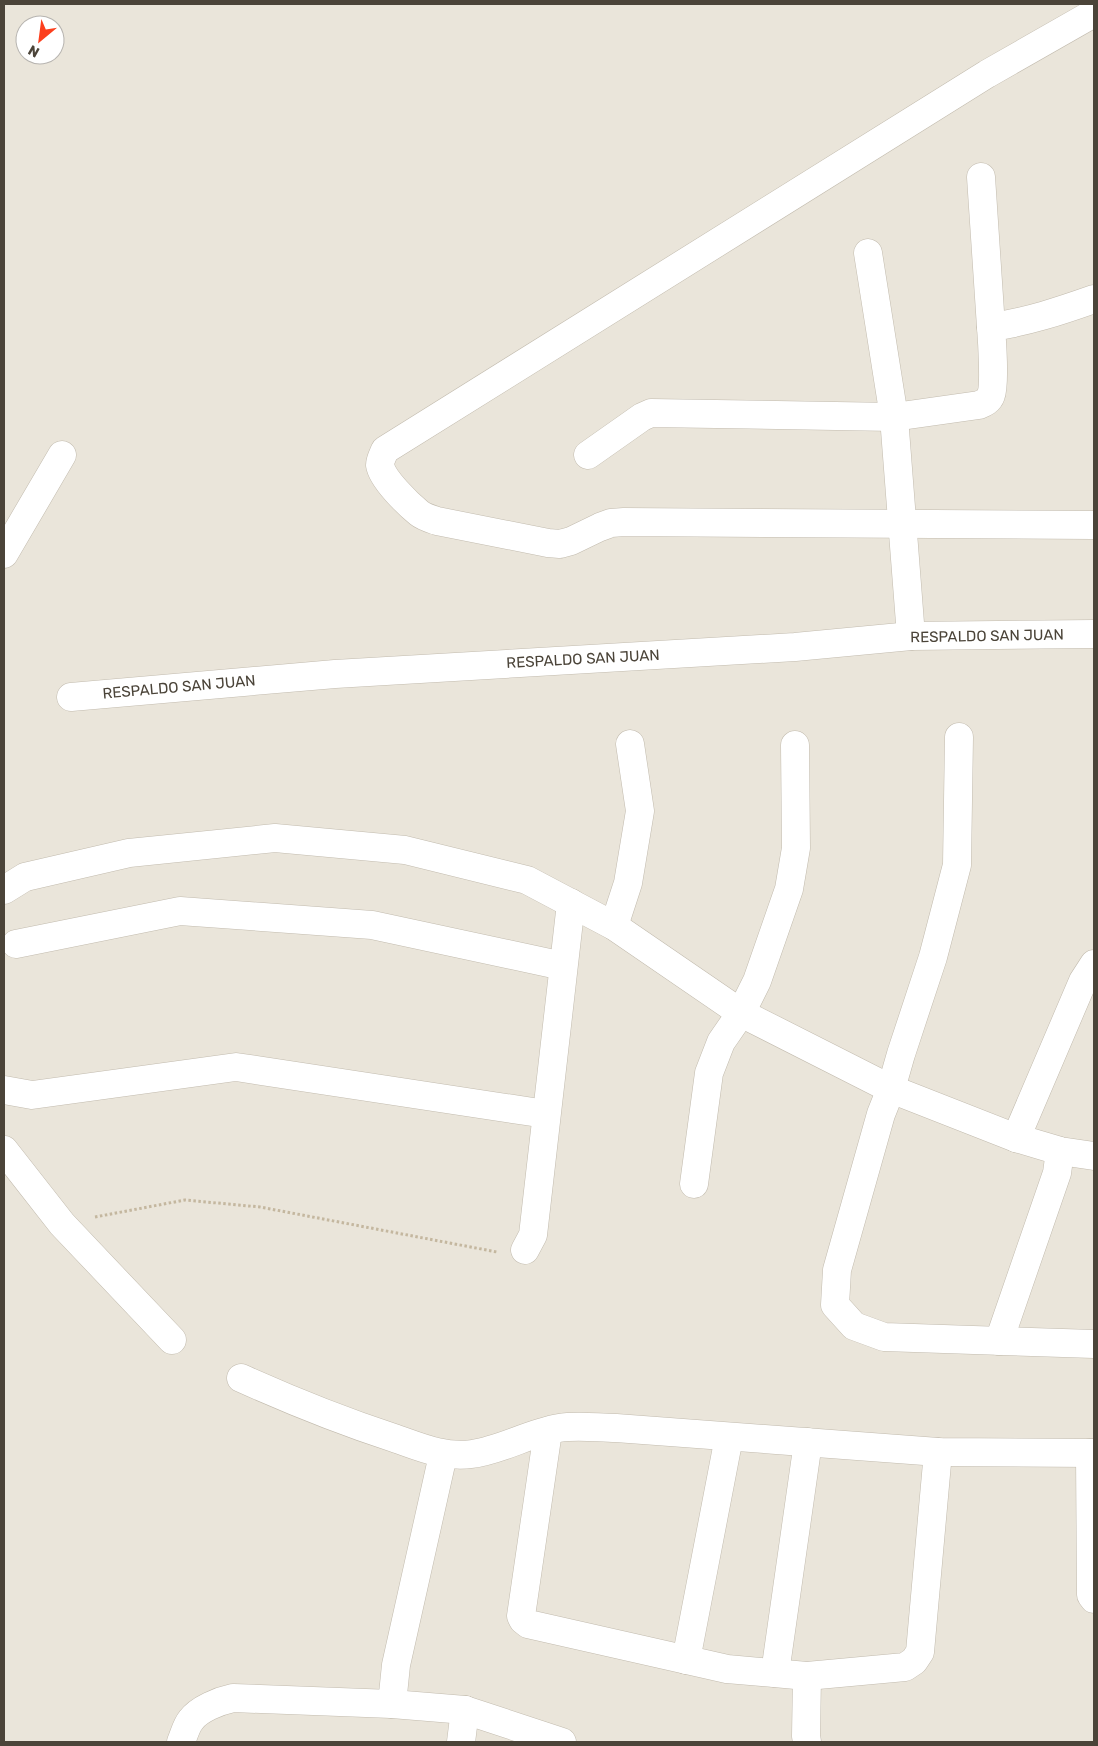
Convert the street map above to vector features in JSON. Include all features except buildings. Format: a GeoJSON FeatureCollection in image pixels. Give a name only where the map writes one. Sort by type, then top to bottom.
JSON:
{"type":"FeatureCollection","features":[{"type":"Feature","properties":{"kind":"street"},"geometry":{"type":"LineString","coordinates":[[1094,13],[987,74],[385,450],[380,465],[386,478],[421,515],[437,521],[548,543],[560,544],[571,541],[611,523],[624,522],[1094,525]]}},
{"type":"Feature","properties":{"kind":"street"},"geometry":{"type":"LineString","coordinates":[[588,455],[642,417],[651,413],[894,417],[979,406],[987,402],[992,395],[993,347],[981,177]]}},
{"type":"Feature","properties":{"kind":"street"},"geometry":{"type":"LineString","coordinates":[[868,254],[894,417],[911,636]]}},
{"type":"Feature","properties":{"kind":"street"},"geometry":{"type":"LineString","coordinates":[[991,327],[1034,318],[1094,299]]}},
{"type":"Feature","properties":{"kind":"street"},"geometry":{"type":"LineString","coordinates":[[4,554],[62,455]]}},
{"type":"Feature","properties":{"kind":"street","name":"RESPALDO SAN JUAN"},"geometry":{"type":"LineString","coordinates":[[71,697],[335,674],[795,647],[911,636],[1094,634]]}},
{"type":"Feature","properties":{"kind":"street"},"geometry":{"type":"LineString","coordinates":[[959,738],[957,865],[934,958],[881,1114],[837,1270],[835,1305],[854,1326],[884,1337],[1094,1344]]}},
{"type":"Feature","properties":{"kind":"street"},"geometry":{"type":"LineString","coordinates":[[614,926],[628,883],[640,811],[630,744]]}},
{"type":"Feature","properties":{"kind":"street"},"geometry":{"type":"LineString","coordinates":[[694,1184],[709,1073],[721,1042],[741,1013],[757,981],[788,889],[796,848],[795,745]]}},
{"type":"Feature","properties":{"kind":"street"},"geometry":{"type":"LineString","coordinates":[[4,890],[25,877],[129,853],[276,838],[405,850],[527,880],[614,926],[741,1013],[891,1089],[1016,1138],[1060,1151],[1094,1156]]}},
{"type":"Feature","properties":{"kind":"street"},"geometry":{"type":"LineString","coordinates":[[525,1250],[533,1235],[571,903]]}},
{"type":"Feature","properties":{"kind":"street"},"geometry":{"type":"LineString","coordinates":[[16,944],[180,911],[372,925],[563,966]]}},
{"type":"Feature","properties":{"kind":"street"},"geometry":{"type":"LineString","coordinates":[[1016,1138],[1082,981],[1094,964]]}},
{"type":"Feature","properties":{"kind":"street"},"geometry":{"type":"LineString","coordinates":[[4,1090],[32,1095],[236,1067],[546,1114]]}},
{"type":"Feature","properties":{"kind":"street"},"geometry":{"type":"LineString","coordinates":[[4,1150],[62,1224],[172,1340]]}},
{"type":"Feature","properties":{"kind":"street"},"geometry":{"type":"LineString","coordinates":[[999,1341],[1057,1173],[1060,1151]]}},
{"type":"Feature","properties":{"kind":"street"},"geometry":{"type":"LineString","coordinates":[[241,1378],[334,1418],[444,1455],[471,1454],[548,1431],[568,1427],[607,1428],[938,1452],[1092,1453],[1091,1595],[1094,1599]]}},
{"type":"Feature","properties":{"kind":"street"},"geometry":{"type":"LineString","coordinates":[[548,1431],[521,1616],[523,1620],[528,1624],[727,1669],[807,1676],[905,1667],[914,1661],[920,1652],[938,1452]]}},
{"type":"Feature","properties":{"kind":"street"},"geometry":{"type":"LineString","coordinates":[[686,1660],[729,1437]]}},
{"type":"Feature","properties":{"kind":"street"},"geometry":{"type":"LineString","coordinates":[[775,1673],[808,1442]]}},
{"type":"Feature","properties":{"kind":"street"},"geometry":{"type":"LineString","coordinates":[[392,1704],[396,1665],[444,1455]]}},
{"type":"Feature","properties":{"kind":"street"},"geometry":{"type":"LineString","coordinates":[[807,1676],[807,1742]]}},
{"type":"Feature","properties":{"kind":"street"},"geometry":{"type":"LineString","coordinates":[[181,1742],[187,1725],[196,1715],[223,1700],[233,1698],[392,1704],[465,1710],[562,1742]]}},
{"type":"Feature","properties":{"kind":"street"},"geometry":{"type":"LineString","coordinates":[[461,1742],[465,1710]]}},
{"type":"Feature","properties":{"kind":"path"},"geometry":{"type":"LineString","coordinates":[[62,1224],[185,1200],[260,1207],[509,1254],[525,1250]]}},
{"type":"Feature","properties":{"kind":"shaded area"},"geometry":{"type":"Polygon","coordinates":[[[4,4],[1094,4],[1094,1742],[4,1742],[4,4]]]}}]}
